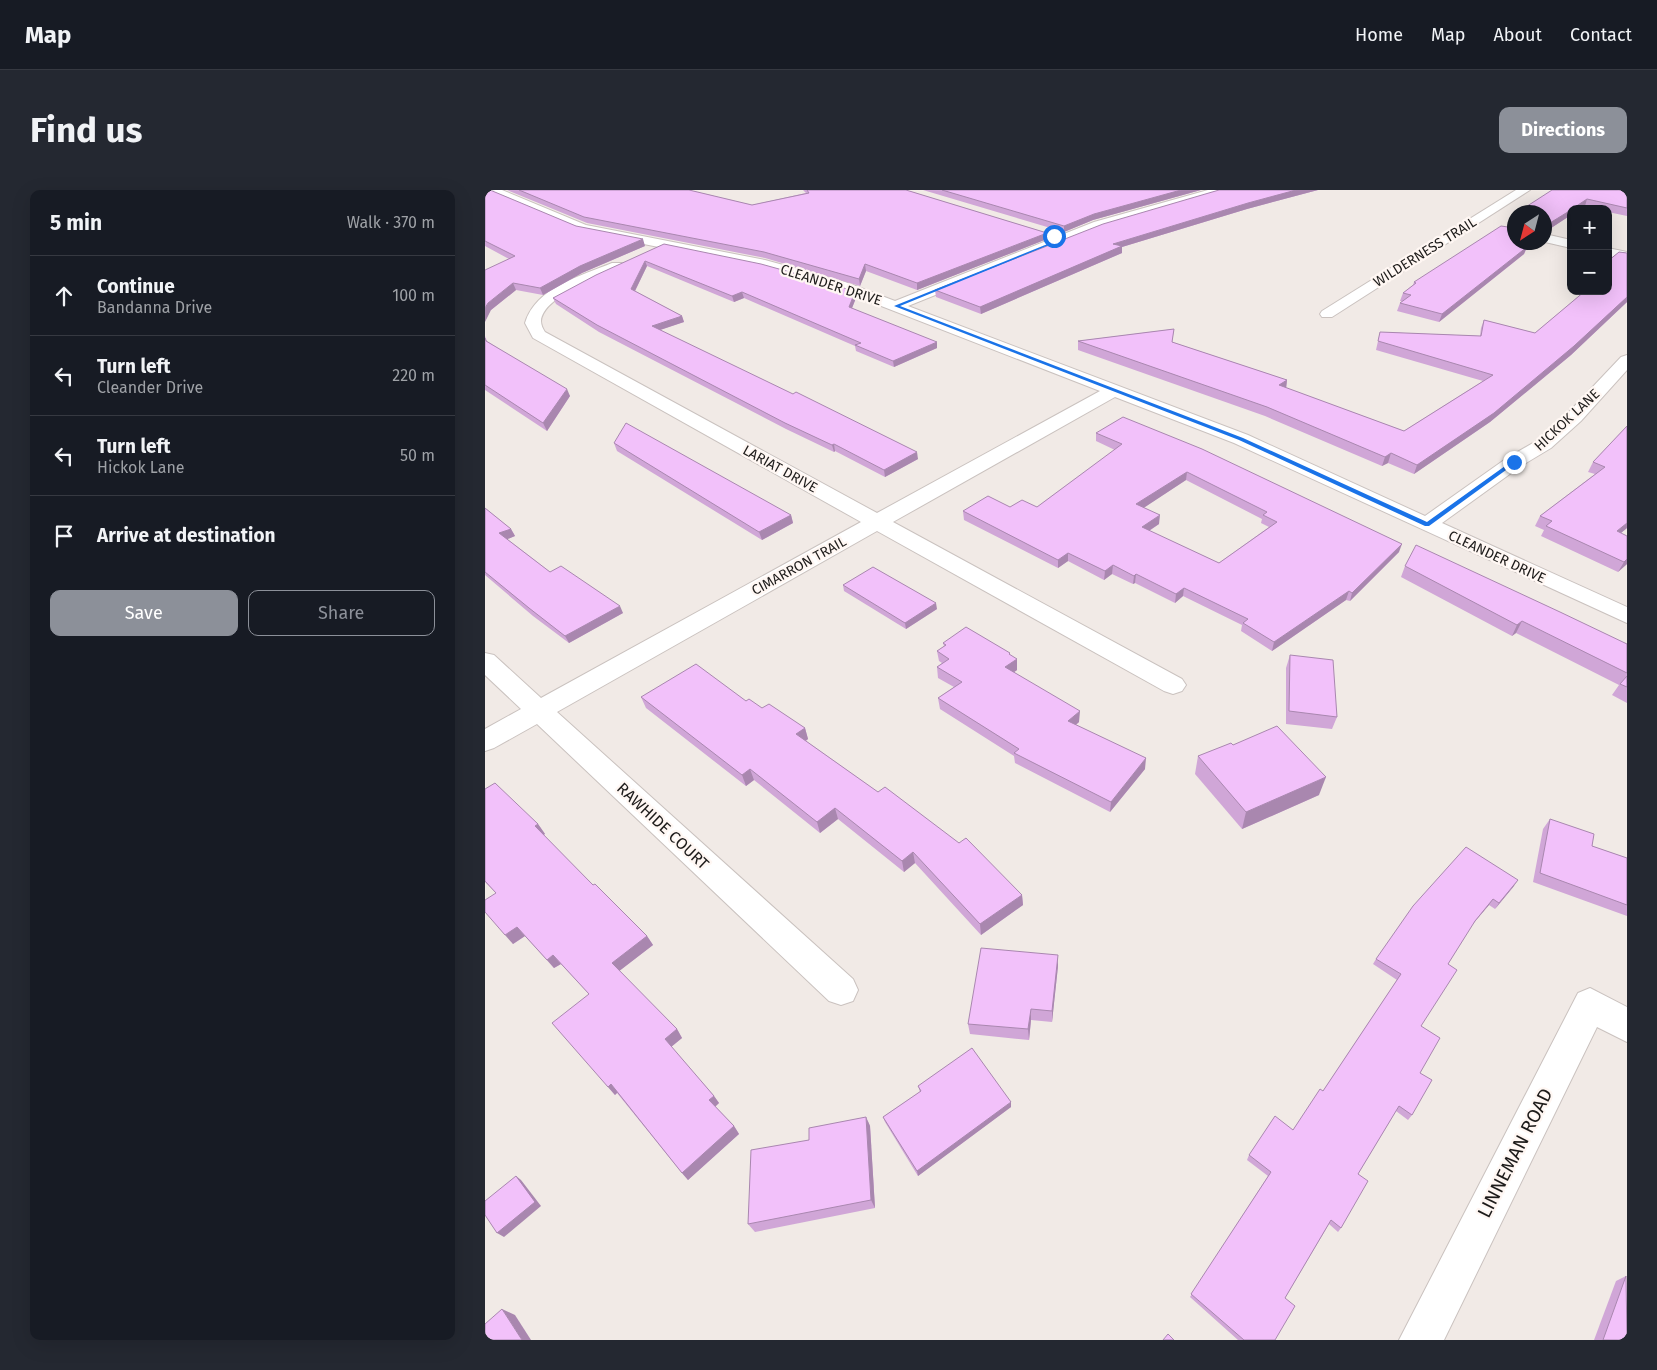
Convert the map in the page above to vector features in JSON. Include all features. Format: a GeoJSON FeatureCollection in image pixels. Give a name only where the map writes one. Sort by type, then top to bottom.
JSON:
{"type":"FeatureCollection","features":[{"type":"Feature","properties":{"kind":"street","name":"CLEANDER DRIVE"},"geometry":{"type":"LineString","coordinates":[[492,190],[583,228],[807,274],[896,306],[1241,439],[1627,616]]}},
{"type":"Feature","properties":{"kind":"street"},"geometry":{"type":"LineString","coordinates":[[1180,190],[1198,196]]}},
{"type":"Feature","properties":{"kind":"street"},"geometry":{"type":"LineString","coordinates":[[896,306],[1064,238],[1123,217],[1221,190]]}},
{"type":"Feature","properties":{"kind":"street","name":"WILDERNESS TRAIL"},"geometry":{"type":"LineString","coordinates":[[1327,314],[1524,190]]}},
{"type":"Feature","properties":{"kind":"street"},"geometry":{"type":"LineString","coordinates":[[1473,222],[1489,226]]}},
{"type":"Feature","properties":{"kind":"street"},"geometry":{"type":"LineString","coordinates":[[1049,234],[1064,238]]}},
{"type":"Feature","properties":{"kind":"street"},"geometry":{"type":"LineString","coordinates":[[1552,240],[1567,243]]}},
{"type":"Feature","properties":{"kind":"street","name":"LARIAT DRIVE"},"geometry":{"type":"LineString","coordinates":[[664,244],[561,291],[547,300],[533,316],[534,329],[546,340],[1173,685]]}},
{"type":"Feature","properties":{"kind":"street"},"geometry":{"type":"LineString","coordinates":[[1612,253],[1627,256]]}},
{"type":"Feature","properties":{"kind":"street","name":"HICKOK LANE"},"geometry":{"type":"LineString","coordinates":[[1427,524],[1514,462],[1526,457],[1565,426],[1627,360]]}},
{"type":"Feature","properties":{"kind":"street","name":"CIMARRON TRAIL"},"geometry":{"type":"LineString","coordinates":[[485,741],[1114,390]]}},
{"type":"Feature","properties":{"kind":"street","name":"RAWHIDE COURT"},"geometry":{"type":"LineString","coordinates":[[485,661],[841,990]]}},
{"type":"Feature","properties":{"kind":"street","name":"LINNEMAN ROAD"},"geometry":{"type":"LineString","coordinates":[[1421,1340],[1590,1004],[1627,1026]]}},
{"type":"Feature","properties":{"kind":"building"},"geometry":{"type":"Polygon","coordinates":[[[485,190],[490,190],[576,226],[643,239],[580,266],[540,288],[513,283],[488,303],[485,308],[485,270],[515,256],[485,241],[485,190]]]}},
{"type":"Feature","properties":{"kind":"building"},"geometry":{"type":"Polygon","coordinates":[[[519,190],[689,190],[752,205],[809,193],[807,190],[906,190],[1047,233],[917,283],[865,264],[859,279],[764,252],[584,217],[519,190]]]}},
{"type":"Feature","properties":{"kind":"building"},"geometry":{"type":"Polygon","coordinates":[[[942,190],[1181,190],[1094,214],[1064,226],[942,190]]]}},
{"type":"Feature","properties":{"kind":"building"},"geometry":{"type":"Polygon","coordinates":[[[1219,190],[1296,190],[1113,244],[1122,246],[980,307],[935,290],[1103,224],[1219,190]]]}},
{"type":"Feature","properties":{"kind":"building"},"geometry":{"type":"Polygon","coordinates":[[[1552,190],[1627,190],[1627,208],[1587,199],[1578,205],[1567,205],[1567,212],[1552,222],[1552,205],[1529,205],[1552,190]]]}},
{"type":"Feature","properties":{"kind":"building"},"geometry":{"type":"Polygon","coordinates":[[[1501,226],[1507,227],[1507,250],[1523,250],[1442,314],[1400,303],[1411,295],[1403,293],[1416,283],[1414,282],[1501,226]]]}},
{"type":"Feature","properties":{"kind":"building"},"geometry":{"type":"Polygon","coordinates":[[[664,244],[761,264],[833,284],[855,292],[849,307],[937,342],[893,361],[855,345],[861,343],[742,292],[732,296],[645,261],[631,289],[682,316],[652,326],[793,394],[796,392],[917,452],[884,470],[834,444],[832,445],[785,423],[597,325],[553,298],[596,275],[664,244]]]}},
{"type":"Feature","properties":{"kind":"building"},"geometry":{"type":"Polygon","coordinates":[[[1619,252],[1627,253],[1627,297],[1574,346],[1494,413],[1417,465],[1391,453],[1385,457],[1267,407],[1078,341],[1174,329],[1172,342],[1287,380],[1279,385],[1404,431],[1493,375],[1378,341],[1380,332],[1481,336],[1484,320],[1535,333],[1580,295],[1612,295],[1612,258],[1619,252]]]}},
{"type":"Feature","properties":{"kind":"building"},"geometry":{"type":"Polygon","coordinates":[[[485,338],[486,341],[567,389],[543,423],[485,385],[485,338]]]}},
{"type":"Feature","properties":{"kind":"building"},"geometry":{"type":"Polygon","coordinates":[[[1123,417],[1202,449],[1402,544],[1352,593],[1349,591],[1274,642],[1243,623],[1248,619],[1184,588],[1176,594],[1113,565],[1105,571],[1068,553],[1058,560],[963,511],[988,496],[1010,507],[1022,500],[1037,507],[1122,444],[1096,433],[1123,417]],[[1187,472],[1136,504],[1160,515],[1142,527],[1219,563],[1277,522],[1263,515],[1267,512],[1187,472]]]}},
{"type":"Feature","properties":{"kind":"building"},"geometry":{"type":"Polygon","coordinates":[[[626,423],[791,515],[759,532],[614,443],[626,423]]]}},
{"type":"Feature","properties":{"kind":"building"},"geometry":{"type":"Polygon","coordinates":[[[1627,426],[1627,523],[1617,531],[1627,536],[1627,559],[1624,562],[1546,526],[1552,521],[1540,516],[1605,467],[1593,462],[1627,426]]]}},
{"type":"Feature","properties":{"kind":"building"},"geometry":{"type":"Polygon","coordinates":[[[485,508],[511,529],[499,533],[550,572],[561,566],[620,606],[565,636],[485,572],[485,508]]]}},
{"type":"Feature","properties":{"kind":"building"},"geometry":{"type":"Polygon","coordinates":[[[1416,545],[1627,644],[1627,673],[1522,621],[1517,625],[1405,566],[1416,545]]]}},
{"type":"Feature","properties":{"kind":"building"},"geometry":{"type":"Polygon","coordinates":[[[873,567],[936,603],[905,623],[843,585],[873,567]]]}},
{"type":"Feature","properties":{"kind":"building"},"geometry":{"type":"Polygon","coordinates":[[[966,627],[1017,659],[1005,667],[1080,711],[1068,721],[1146,758],[1111,802],[1014,753],[1019,749],[938,698],[962,682],[937,667],[949,659],[937,651],[946,645],[943,643],[966,627]]]}},
{"type":"Feature","properties":{"kind":"building"},"geometry":{"type":"Polygon","coordinates":[[[1290,655],[1333,660],[1337,717],[1289,711],[1290,655]]]}},
{"type":"Feature","properties":{"kind":"building"},"geometry":{"type":"Polygon","coordinates":[[[696,664],[746,701],[749,699],[762,708],[769,704],[805,728],[796,734],[878,792],[885,787],[959,843],[966,838],[1022,895],[980,924],[913,852],[902,861],[835,808],[817,822],[750,769],[742,775],[641,697],[696,664]]]}},
{"type":"Feature","properties":{"kind":"building"},"geometry":{"type":"Polygon","coordinates":[[[1627,676],[1627,687],[1620,684],[1627,676]]]}},
{"type":"Feature","properties":{"kind":"building"},"geometry":{"type":"Polygon","coordinates":[[[1277,726],[1326,777],[1246,812],[1198,756],[1231,743],[1233,745],[1277,726]]]}},
{"type":"Feature","properties":{"kind":"building"},"geometry":{"type":"Polygon","coordinates":[[[495,783],[538,824],[535,826],[593,885],[595,884],[647,936],[612,963],[677,1029],[665,1039],[714,1096],[709,1100],[734,1126],[682,1173],[611,1084],[608,1087],[552,1023],[589,994],[553,955],[547,960],[517,927],[505,935],[485,912],[485,900],[496,893],[485,881],[485,789],[495,783]]]}},
{"type":"Feature","properties":{"kind":"building"},"geometry":{"type":"Polygon","coordinates":[[[1550,819],[1594,834],[1592,846],[1627,858],[1627,905],[1540,873],[1550,819]]]}},
{"type":"Feature","properties":{"kind":"building"},"geometry":{"type":"Polygon","coordinates":[[[1466,847],[1518,880],[1499,903],[1493,899],[1475,921],[1448,964],[1457,970],[1421,1026],[1440,1038],[1420,1073],[1432,1080],[1412,1115],[1399,1106],[1358,1174],[1368,1181],[1341,1228],[1331,1220],[1285,1298],[1295,1306],[1275,1340],[1244,1340],[1191,1294],[1271,1172],[1249,1155],[1275,1116],[1293,1130],[1320,1089],[1323,1091],[1401,974],[1376,959],[1413,906],[1466,847]]]}},
{"type":"Feature","properties":{"kind":"building"},"geometry":{"type":"Polygon","coordinates":[[[981,948],[1058,955],[1052,1011],[1031,1009],[1028,1029],[968,1024],[981,948]]]}},
{"type":"Feature","properties":{"kind":"building"},"geometry":{"type":"Polygon","coordinates":[[[972,1048],[1011,1102],[917,1171],[883,1117],[921,1091],[918,1086],[972,1048]]]}},
{"type":"Feature","properties":{"kind":"building"},"geometry":{"type":"Polygon","coordinates":[[[866,1117],[871,1200],[748,1224],[751,1150],[809,1140],[809,1128],[866,1117]]]}},
{"type":"Feature","properties":{"kind":"building"},"geometry":{"type":"Polygon","coordinates":[[[516,1176],[535,1202],[497,1233],[485,1215],[485,1201],[516,1176]]]}},
{"type":"Feature","properties":{"kind":"building"},"geometry":{"type":"Polygon","coordinates":[[[1626,1276],[1627,1340],[1603,1340],[1626,1276]]]}},
{"type":"Feature","properties":{"kind":"building"},"geometry":{"type":"Polygon","coordinates":[[[502,1309],[522,1340],[485,1340],[485,1324],[502,1309]]]}},
{"type":"Feature","properties":{"kind":"building"},"geometry":{"type":"Polygon","coordinates":[[[1168,1334],[1174,1340],[1163,1340],[1168,1334]]]}},
{"type":"Feature","properties":{"kind":"route"},"geometry":{"type":"LineString","coordinates":[[1054,236],[1064,238],[896,306],[1241,439],[1427,524],[1514,462]]}}]}
